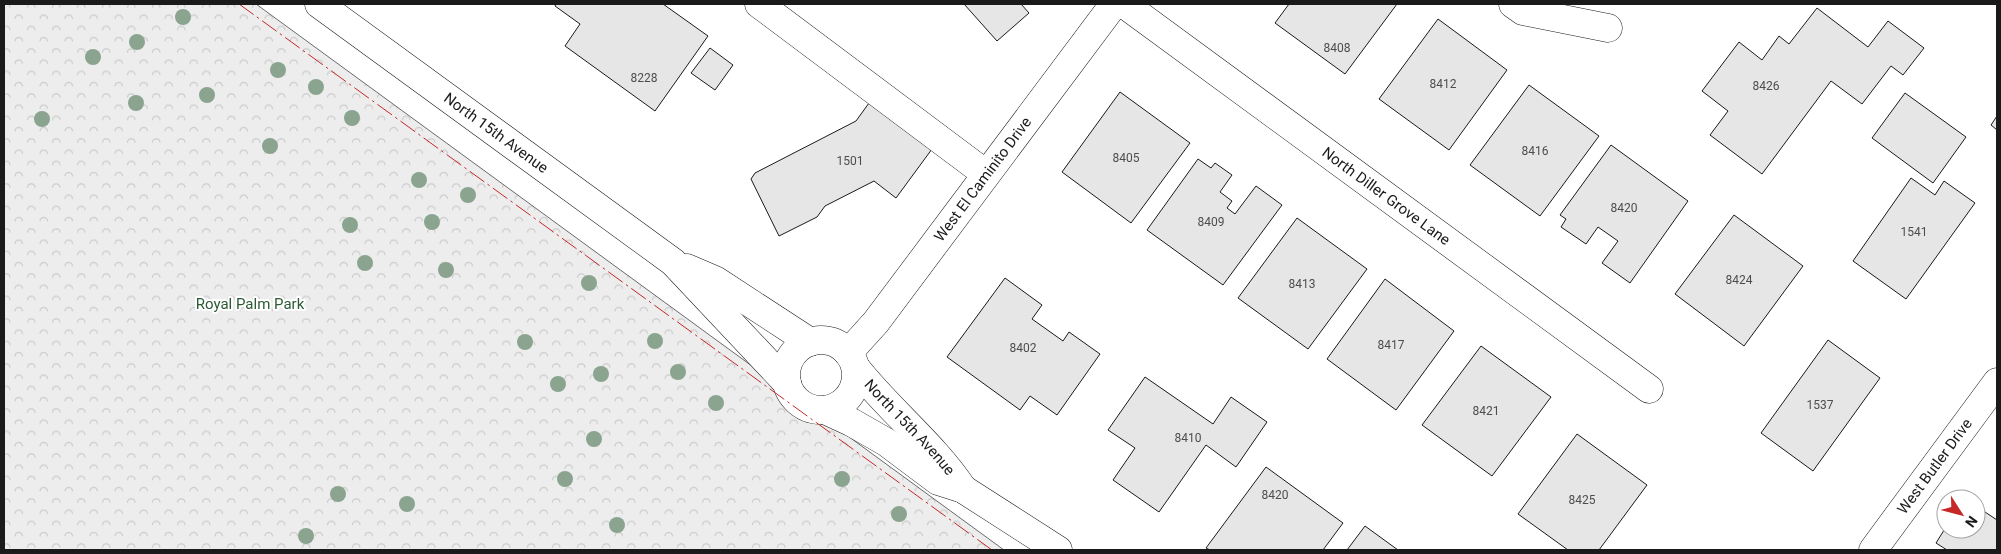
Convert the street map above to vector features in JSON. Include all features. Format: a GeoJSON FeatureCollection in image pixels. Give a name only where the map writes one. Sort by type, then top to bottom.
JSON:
{"type":"FeatureCollection","features":[{"type":"Feature","properties":{"kind":"street","name":"North 15th Avenue"},"geometry":{"type":"LineString","coordinates":[[319,4],[673,262],[787,383],[797,402],[815,410],[836,407],[853,391],[852,361]]}},
{"type":"Feature","properties":{"kind":"street"},"geometry":{"type":"LineString","coordinates":[[759,4],[986,174]]}},
{"type":"Feature","properties":{"kind":"street","name":"West El Caminito Drive"},"geometry":{"type":"LineString","coordinates":[[852,361],[876,322],[1114,4]]}},
{"type":"Feature","properties":{"kind":"street","name":"North Diller Grove Lane"},"geometry":{"type":"LineString","coordinates":[[1124,4],[1649,389]]}},
{"type":"Feature","properties":{"kind":"street"},"geometry":{"type":"LineString","coordinates":[[1513,4],[1523,11],[1608,28]]}},
{"type":"Feature","properties":{"kind":"street","name":"North 15th Avenue"},"geometry":{"type":"LineString","coordinates":[[673,262],[715,280],[810,342],[818,340],[835,343],[852,361],[874,391],[948,466],[963,489]]}},
{"type":"Feature","properties":{"kind":"street"},"geometry":{"type":"LineString","coordinates":[[787,383],[786,373],[793,354],[810,342]]}},
{"type":"Feature","properties":{"kind":"street","name":"West Butler Drive"},"geometry":{"type":"LineString","coordinates":[[1873,550],[1997,384]]}},
{"type":"Feature","properties":{"kind":"street","name":"North 15th Avenue"},"geometry":{"type":"LineString","coordinates":[[825,410],[886,442],[938,481],[963,489],[1058,550]]}},
{"type":"Feature","properties":{"kind":"green space","name":"Royal Palm Park"},"geometry":{"type":"Polygon","coordinates":[[[4,4],[256,4],[1004,550],[4,550],[4,4]]]}},
{"type":"Feature","properties":{"kind":"building"},"geometry":{"type":"Polygon","coordinates":[[[556,4],[663,4],[708,36],[655,111],[565,46],[580,24],[555,6],[556,4]]]}},
{"type":"Feature","properties":{"kind":"building"},"geometry":{"type":"Polygon","coordinates":[[[964,4],[1021,4],[1029,13],[997,41],[964,4]]]}},
{"type":"Feature","properties":{"kind":"building"},"geometry":{"type":"Polygon","coordinates":[[[1289,4],[1397,4],[1345,74],[1275,23],[1289,4]]]}},
{"type":"Feature","properties":{"kind":"building"},"geometry":{"type":"Polygon","coordinates":[[[1817,8],[1868,47],[1888,21],[1924,48],[1903,75],[1891,66],[1862,104],[1831,81],[1762,174],[1710,135],[1728,111],[1702,91],[1739,42],[1762,60],[1779,36],[1789,44],[1817,8]]]}},
{"type":"Feature","properties":{"kind":"building"},"geometry":{"type":"Polygon","coordinates":[[[1438,19],[1507,70],[1449,150],[1379,99],[1438,19]]]}},
{"type":"Feature","properties":{"kind":"building"},"geometry":{"type":"Polygon","coordinates":[[[710,48],[733,65],[715,90],[691,73],[710,48]]]}},
{"type":"Feature","properties":{"kind":"building"},"geometry":{"type":"Polygon","coordinates":[[[1529,85],[1599,136],[1540,216],[1470,165],[1529,85]]]}},
{"type":"Feature","properties":{"kind":"building"},"geometry":{"type":"Polygon","coordinates":[[[1120,92],[1190,143],[1131,223],[1062,172],[1120,92]]]}},
{"type":"Feature","properties":{"kind":"building"},"geometry":{"type":"Polygon","coordinates":[[[1905,93],[1966,137],[1933,183],[1872,138],[1905,93]]]}},
{"type":"Feature","properties":{"kind":"building"},"geometry":{"type":"Polygon","coordinates":[[[869,103],[932,149],[896,198],[874,181],[825,206],[817,217],[779,236],[751,179],[755,173],[856,121],[869,103]]]}},
{"type":"Feature","properties":{"kind":"building"},"geometry":{"type":"Polygon","coordinates":[[[1997,116],[1997,130],[1991,125],[1997,116]]]}},
{"type":"Feature","properties":{"kind":"building"},"geometry":{"type":"Polygon","coordinates":[[[1611,145],[1688,201],[1630,283],[1602,263],[1618,241],[1598,227],[1586,244],[1561,227],[1566,219],[1560,215],[1611,145]]]}},
{"type":"Feature","properties":{"kind":"building"},"geometry":{"type":"Polygon","coordinates":[[[1198,159],[1211,168],[1215,163],[1232,175],[1220,192],[1232,201],[1227,208],[1235,214],[1256,186],[1282,205],[1223,285],[1147,230],[1198,159]]]}},
{"type":"Feature","properties":{"kind":"building"},"geometry":{"type":"Polygon","coordinates":[[[1911,178],[1935,195],[1944,181],[1975,203],[1906,299],[1853,261],[1911,178]]]}},
{"type":"Feature","properties":{"kind":"building"},"geometry":{"type":"Polygon","coordinates":[[[1734,215],[1803,266],[1744,346],[1675,294],[1734,215]]]}},
{"type":"Feature","properties":{"kind":"building"},"geometry":{"type":"Polygon","coordinates":[[[1297,218],[1367,269],[1308,349],[1238,298],[1297,218]]]}},
{"type":"Feature","properties":{"kind":"building"},"geometry":{"type":"Polygon","coordinates":[[[1005,278],[1042,305],[1032,319],[1063,341],[1069,332],[1100,354],[1057,415],[1030,396],[1020,410],[947,357],[1005,278]]]}},
{"type":"Feature","properties":{"kind":"building"},"geometry":{"type":"Polygon","coordinates":[[[1385,279],[1454,331],[1396,410],[1327,359],[1385,279]]]}},
{"type":"Feature","properties":{"kind":"building"},"geometry":{"type":"Polygon","coordinates":[[[1828,340],[1880,378],[1813,471],[1761,433],[1828,340]]]}},
{"type":"Feature","properties":{"kind":"building"},"geometry":{"type":"Polygon","coordinates":[[[1481,346],[1551,397],[1492,476],[1422,425],[1481,346]]]}},
{"type":"Feature","properties":{"kind":"building"},"geometry":{"type":"Polygon","coordinates":[[[1145,377],[1213,424],[1231,397],[1267,422],[1236,467],[1206,445],[1159,512],[1113,480],[1135,448],[1108,430],[1145,377]]]}},
{"type":"Feature","properties":{"kind":"building"},"geometry":{"type":"Polygon","coordinates":[[[1577,434],[1647,485],[1599,550],[1568,550],[1518,514],[1577,434]]]}},
{"type":"Feature","properties":{"kind":"building"},"geometry":{"type":"Polygon","coordinates":[[[1266,467],[1343,523],[1323,550],[1210,550],[1206,548],[1266,467]]]}},
{"type":"Feature","properties":{"kind":"building"},"geometry":{"type":"Polygon","coordinates":[[[1986,513],[1997,520],[1997,550],[1947,550],[1936,543],[1938,539],[1986,539],[1986,513]]]}},
{"type":"Feature","properties":{"kind":"building"},"geometry":{"type":"Polygon","coordinates":[[[1365,526],[1398,550],[1347,550],[1365,526]]]}},
{"type":"Feature","properties":{"kind":"power"},"geometry":{"type":"LineString","coordinates":[[239,4],[992,550]]}}]}
